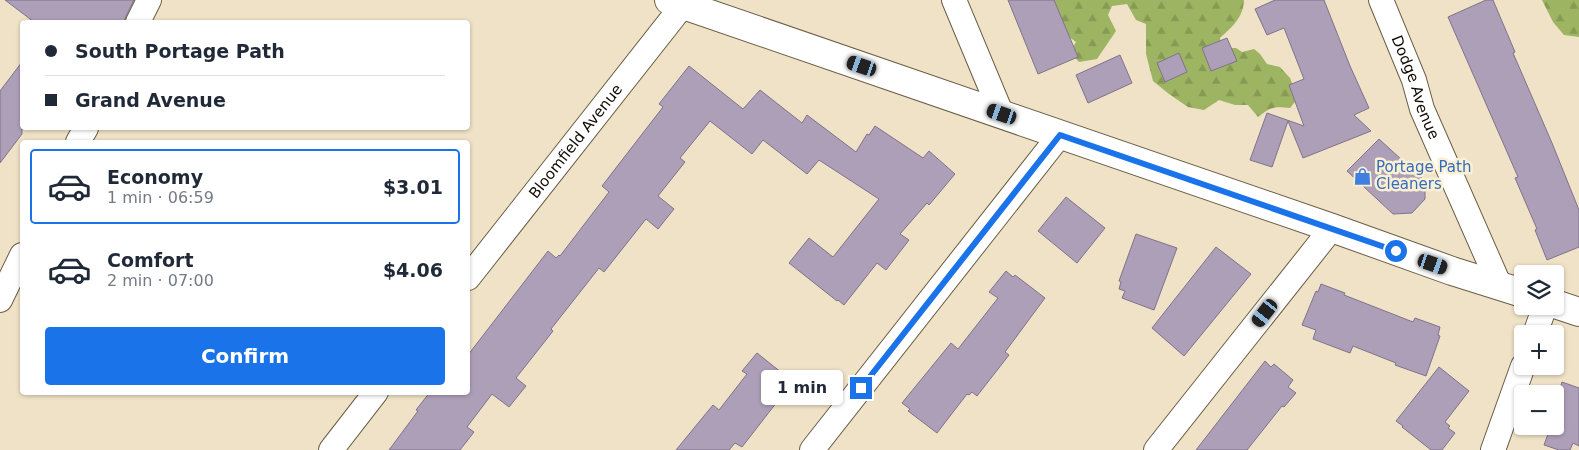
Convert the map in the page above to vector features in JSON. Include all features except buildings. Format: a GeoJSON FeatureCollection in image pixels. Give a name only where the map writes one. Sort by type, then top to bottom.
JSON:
{"type":"FeatureCollection","features":[{"type":"Feature","properties":{"kind":"main road"},"geometry":{"type":"LineString","coordinates":[[676,2],[1452,271],[1511,289]]}},
{"type":"Feature","properties":{"kind":"main road"},"geometry":{"type":"LineString","coordinates":[[1564,307],[1579,312]]}},
{"type":"Feature","properties":{"kind":"street"},"geometry":{"type":"LineString","coordinates":[[139,20],[149,0]]}},
{"type":"Feature","properties":{"kind":"street"},"geometry":{"type":"LineString","coordinates":[[954,0],[1002,114]]}},
{"type":"Feature","properties":{"kind":"street","name":"Dodge Avenue"},"geometry":{"type":"LineString","coordinates":[[1381,0],[1414,80],[1422,109],[1511,289]]}},
{"type":"Feature","properties":{"kind":"street","name":"Bloomfield Avenue"},"geometry":{"type":"LineString","coordinates":[[470,275],[676,2]]}},
{"type":"Feature","properties":{"kind":"street"},"geometry":{"type":"LineString","coordinates":[[812,450],[1060,135]]}},
{"type":"Feature","properties":{"kind":"street"},"geometry":{"type":"LineString","coordinates":[[1156,450],[1332,228]]}},
{"type":"Feature","properties":{"kind":"street"},"geometry":{"type":"LineString","coordinates":[[0,300],[20,259]]}},
{"type":"Feature","properties":{"kind":"street"},"geometry":{"type":"LineString","coordinates":[[1493,450],[1520,375]]}},
{"type":"Feature","properties":{"kind":"street"},"geometry":{"type":"LineString","coordinates":[[331,450],[374,395]]}},
{"type":"Feature","properties":{"kind":"green space"},"geometry":{"type":"Polygon","coordinates":[[[1045,0],[1244,0],[1239,17],[1220,38],[1222,48],[1236,48],[1242,52],[1254,49],[1267,64],[1280,67],[1290,78],[1298,98],[1290,108],[1272,108],[1258,117],[1248,105],[1235,105],[1219,100],[1204,110],[1188,107],[1153,81],[1146,54],[1146,24],[1136,20],[1127,4],[1112,6],[1108,15],[1116,31],[1097,59],[1079,62],[1070,52],[1076,42],[1065,34],[1045,0]]]}},
{"type":"Feature","properties":{"kind":"green space"},"geometry":{"type":"Polygon","coordinates":[[[1542,0],[1579,0],[1579,37],[1564,35],[1553,22],[1542,0]]]}},
{"type":"Feature","properties":{"kind":"place","name":"Portage Path Cleaners"},"geometry":{"type":"Point","coordinates":[1362,176]}},
{"type":"Feature","properties":{"kind":"route"},"geometry":{"type":"LineString","coordinates":[[861,388],[1060,135],[1396,251]]}}]}
